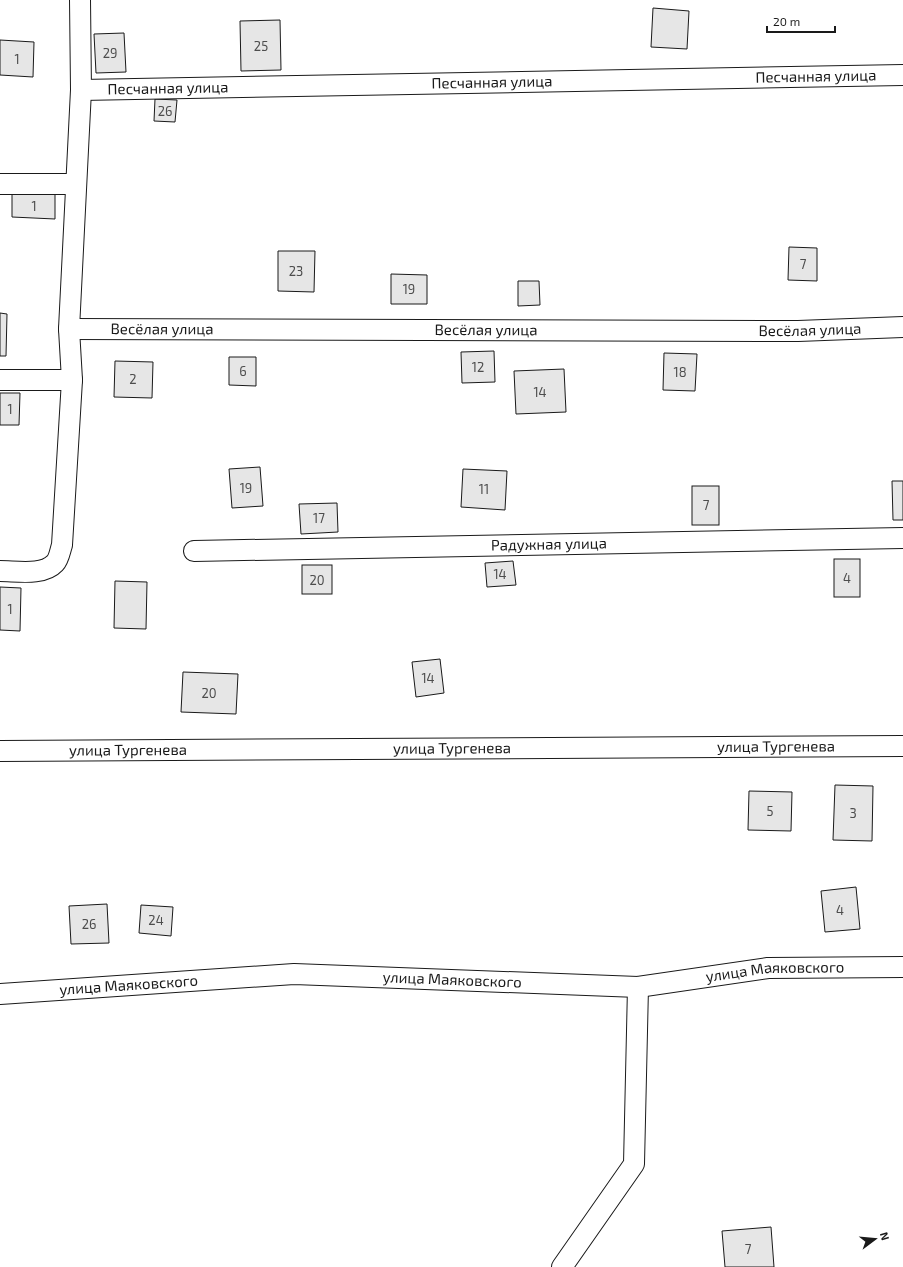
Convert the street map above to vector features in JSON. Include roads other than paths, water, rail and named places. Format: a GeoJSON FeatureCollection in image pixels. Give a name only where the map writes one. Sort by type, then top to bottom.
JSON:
{"type":"FeatureCollection","features":[{"type":"Feature","properties":{"kind":"street"},"geometry":{"type":"LineString","coordinates":[[0,571],[38,571],[48,569],[56,562],[62,545],[72,380],[69,329],[81,90],[80,0]]}},
{"type":"Feature","properties":{"kind":"street","name":"Песчанная улица"},"geometry":{"type":"LineString","coordinates":[[81,90],[903,75]]}},
{"type":"Feature","properties":{"kind":"street"},"geometry":{"type":"LineString","coordinates":[[0,184],[76,184]]}},
{"type":"Feature","properties":{"kind":"street","name":"Весёлая улица"},"geometry":{"type":"LineString","coordinates":[[69,329],[798,331],[903,327]]}},
{"type":"Feature","properties":{"kind":"street"},"geometry":{"type":"LineString","coordinates":[[0,380],[72,380]]}},
{"type":"Feature","properties":{"kind":"street","name":"Радужная улица"},"geometry":{"type":"LineString","coordinates":[[194,552],[903,538]]}},
{"type":"Feature","properties":{"kind":"street","name":"улица Тургенева"},"geometry":{"type":"LineString","coordinates":[[0,751],[903,746]]}},
{"type":"Feature","properties":{"kind":"street","name":"улица Маяковского"},"geometry":{"type":"LineString","coordinates":[[0,994],[294,974],[638,987],[768,968],[903,967]]}},
{"type":"Feature","properties":{"kind":"street"},"geometry":{"type":"LineString","coordinates":[[562,1267],[634,1164],[638,987]]}}]}
